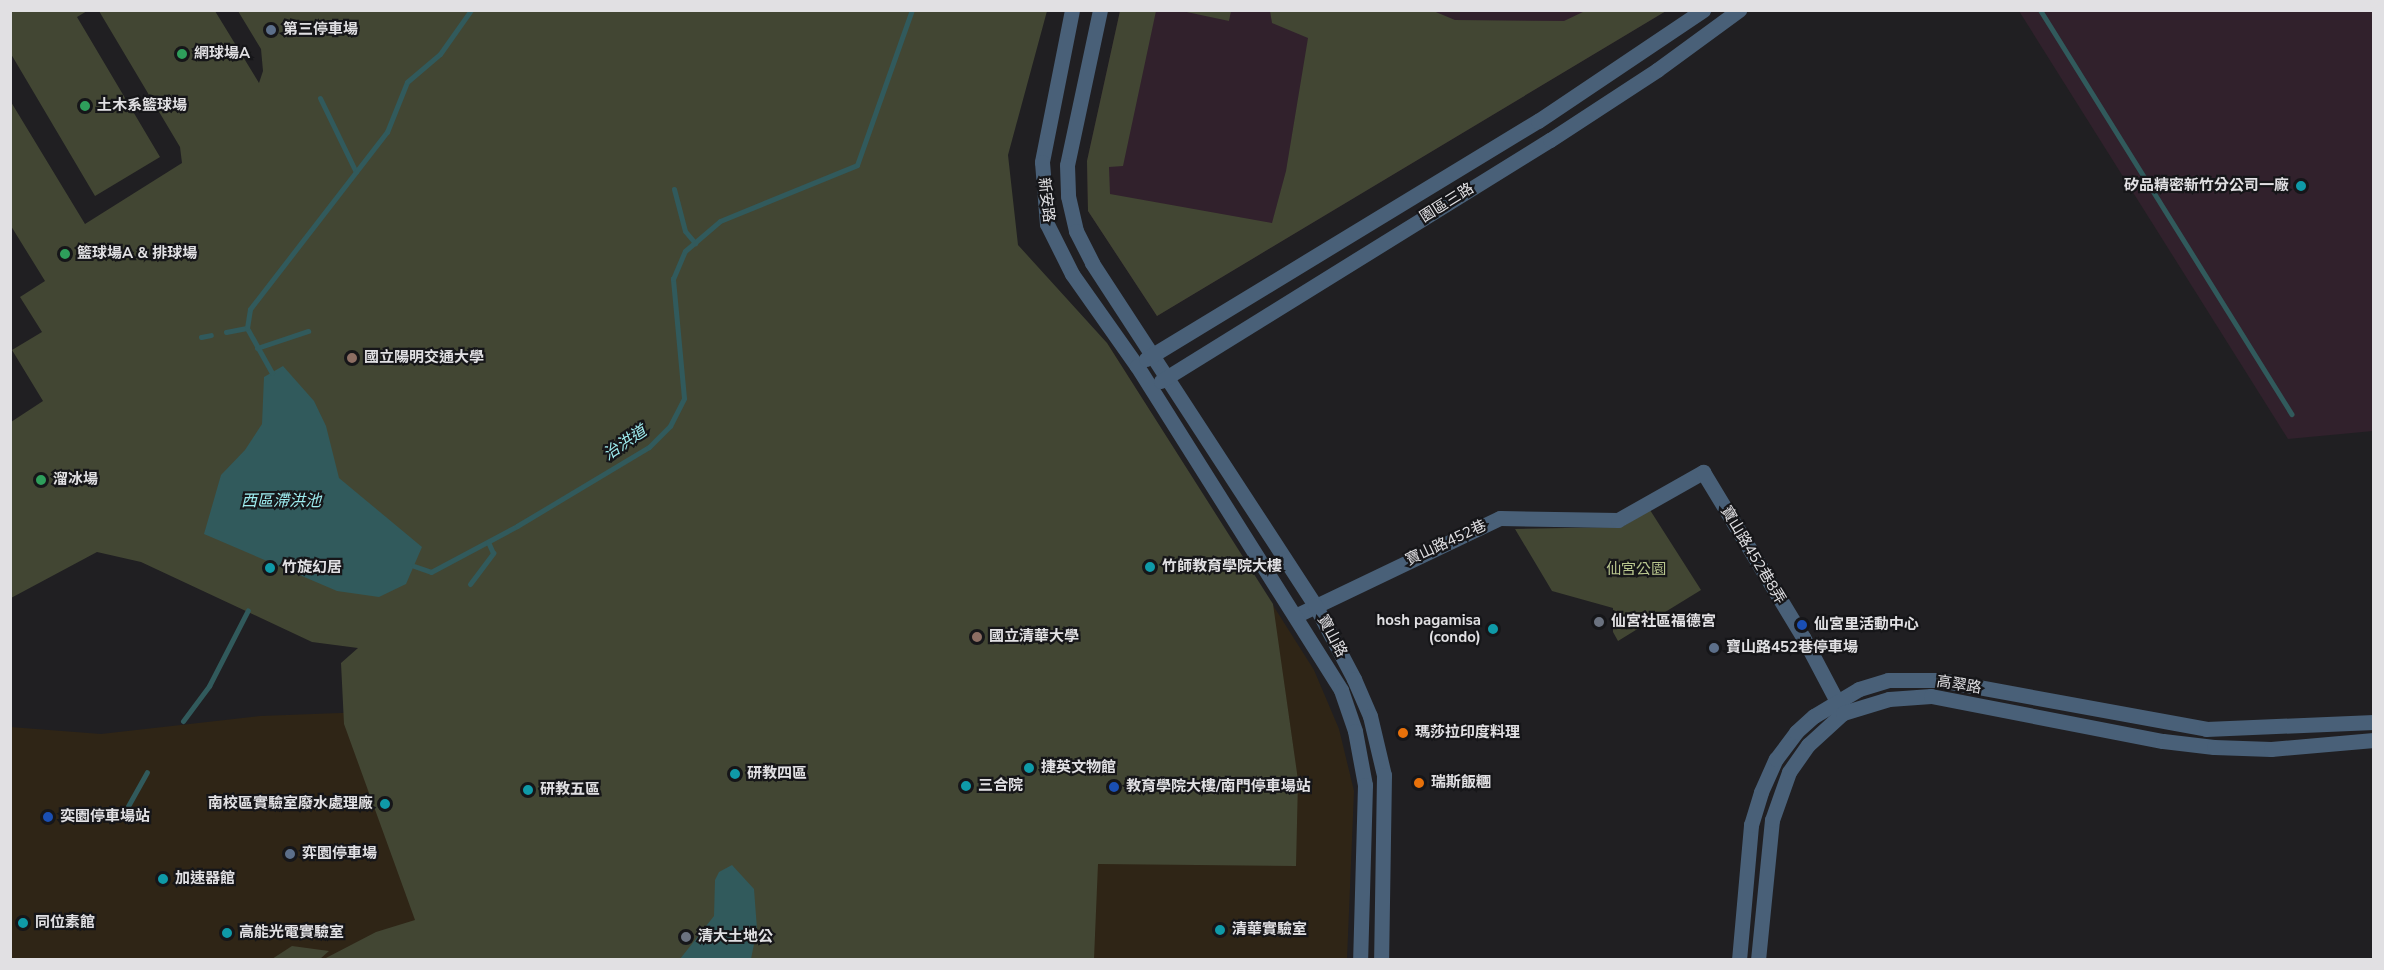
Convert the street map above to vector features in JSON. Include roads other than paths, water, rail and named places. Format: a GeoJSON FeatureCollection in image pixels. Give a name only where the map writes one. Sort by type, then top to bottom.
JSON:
{"type":"FeatureCollection","features":[{"type":"Feature","properties":{"kind":"street","name":"新安路"},"geometry":{"type":"LineString","coordinates":[[1072,10],[1042,162],[1047,224],[1072,274],[1137,366]]}},
{"type":"Feature","properties":{"kind":"street","name":"新安路"},"geometry":{"type":"LineString","coordinates":[[1100,10],[1067,165],[1068,196],[1076,231],[1092,263],[1154,354]]}},
{"type":"Feature","properties":{"kind":"street","name":"園區三路"},"geometry":{"type":"LineString","coordinates":[[1137,366],[1538,121],[1703,10]]}},
{"type":"Feature","properties":{"kind":"street","name":"園區三路"},"geometry":{"type":"LineString","coordinates":[[1150,387],[1550,140],[1657,70],[1738,10]]}},
{"type":"Feature","properties":{"kind":"street","name":"寶山路"},"geometry":{"type":"LineString","coordinates":[[1154,354],[1315,605],[1366,707],[1384,775],[1381,960]]}},
{"type":"Feature","properties":{"kind":"street","name":"寶山路"},"geometry":{"type":"LineString","coordinates":[[1137,366],[1341,690],[1355,731],[1365,785],[1360,960]]}},
{"type":"Feature","properties":{"kind":"street","name":"寶山路452巷"},"geometry":{"type":"LineString","coordinates":[[1295,616],[1500,518],[1618,520],[1703,472]]}},
{"type":"Feature","properties":{"kind":"street","name":"寶山路452巷8弄"},"geometry":{"type":"LineString","coordinates":[[1703,472],[1803,637],[1841,706]]}},
{"type":"Feature","properties":{"kind":"street","name":"高翠路"},"geometry":{"type":"LineString","coordinates":[[1739,960],[1751,825],[1761,792],[1776,759],[1796,732],[1888,680],[1940,680],[2206,729],[2373,722]]}},
{"type":"Feature","properties":{"kind":"street","name":"高翠路"},"geometry":{"type":"LineString","coordinates":[[1758,960],[1772,820],[1789,772],[1841,706],[1931,696],[2163,741],[2214,747],[2271,749],[2373,740]]}},
{"type":"Feature","properties":{"kind":"water","name":"西區滯洪池"},"geometry":{"type":"Polygon","coordinates":[[[283,366],[314,401],[326,426],[339,478],[422,547],[406,584],[379,597],[337,591],[204,534],[221,475],[245,450],[262,424],[264,377],[283,366]]]}},
{"type":"Feature","properties":{"kind":"water"},"geometry":{"type":"Polygon","coordinates":[[[732,865],[754,889],[757,929],[751,959],[680,959],[714,916],[715,880],[719,872],[732,865]]]}},
{"type":"Feature","properties":{"kind":"waterway","name":"治洪道"},"geometry":{"type":"LineString","coordinates":[[272,373],[247,328],[250,309],[387,132],[407,82],[440,54],[471,10]]}},
{"type":"Feature","properties":{"kind":"waterway","name":"治洪道"},"geometry":{"type":"LineString","coordinates":[[414,566],[431,572],[517,526],[649,447],[670,426],[684,398],[673,279],[685,251],[720,221],[857,165],[912,10]]}},
{"type":"Feature","properties":{"kind":"waterway"},"geometry":{"type":"LineString","coordinates":[[2040,10],[2291,414]]}},
{"type":"Feature","properties":{"kind":"waterway","name":"治洪道"},"geometry":{"type":"LineString","coordinates":[[320,98],[356,172]]}},
{"type":"Feature","properties":{"kind":"waterway","name":"治洪道"},"geometry":{"type":"LineString","coordinates":[[674,189],[685,231],[695,243]]}},
{"type":"Feature","properties":{"kind":"waterway","name":"治洪道"},"geometry":{"type":"LineString","coordinates":[[226,332],[247,328]]}},
{"type":"Feature","properties":{"kind":"waterway","name":"治洪道"},"geometry":{"type":"LineString","coordinates":[[257,348],[308,331]]}},
{"type":"Feature","properties":{"kind":"waterway","name":"治洪道"},"geometry":{"type":"LineString","coordinates":[[201,337],[211,335]]}},
{"type":"Feature","properties":{"kind":"waterway","name":"治洪道"},"geometry":{"type":"LineString","coordinates":[[470,584],[493,553],[488,542]]}},
{"type":"Feature","properties":{"kind":"waterway"},"geometry":{"type":"LineString","coordinates":[[183,721],[209,686],[248,610]]}},
{"type":"Feature","properties":{"kind":"waterway"},"geometry":{"type":"LineString","coordinates":[[88,818],[123,815],[147,772]]}},
{"type":"Feature","properties":{"kind":"place","name":"第三停車場"},"geometry":{"type":"Point","coordinates":[271,30]}},
{"type":"Feature","properties":{"kind":"place","name":"網球場A"},"geometry":{"type":"Point","coordinates":[182,54]}},
{"type":"Feature","properties":{"kind":"place","name":"土木系籃球場"},"geometry":{"type":"Point","coordinates":[85,106]}},
{"type":"Feature","properties":{"kind":"place","name":"矽品精密新竹分公司一廠"},"geometry":{"type":"Point","coordinates":[2301,186]}},
{"type":"Feature","properties":{"kind":"place","name":"籃球場A & 排球場"},"geometry":{"type":"Point","coordinates":[65,254]}},
{"type":"Feature","properties":{"kind":"place","name":"國立陽明交通大學"},"geometry":{"type":"Point","coordinates":[352,358]}},
{"type":"Feature","properties":{"kind":"place","name":"溜冰場"},"geometry":{"type":"Point","coordinates":[41,480]}},
{"type":"Feature","properties":{"kind":"place","name":"竹師教育學院大樓"},"geometry":{"type":"Point","coordinates":[1150,567]}},
{"type":"Feature","properties":{"kind":"place","name":"竹旋幻居"},"geometry":{"type":"Point","coordinates":[270,568]}},
{"type":"Feature","properties":{"kind":"place","name":"仙宮社區福德宮"},"geometry":{"type":"Point","coordinates":[1599,622]}},
{"type":"Feature","properties":{"kind":"place","name":"仙宮里活動中心"},"geometry":{"type":"Point","coordinates":[1802,625]}},
{"type":"Feature","properties":{"kind":"place","name":"hosh pagamisa (condo)"},"geometry":{"type":"Point","coordinates":[1493,629]}},
{"type":"Feature","properties":{"kind":"place","name":"國立清華大學"},"geometry":{"type":"Point","coordinates":[977,637]}},
{"type":"Feature","properties":{"kind":"place","name":"寶山路452巷停車場"},"geometry":{"type":"Point","coordinates":[1714,648]}},
{"type":"Feature","properties":{"kind":"place","name":"瑪莎拉印度料理"},"geometry":{"type":"Point","coordinates":[1403,733]}},
{"type":"Feature","properties":{"kind":"place","name":"捷英文物館"},"geometry":{"type":"Point","coordinates":[1029,768]}},
{"type":"Feature","properties":{"kind":"place","name":"研教四區"},"geometry":{"type":"Point","coordinates":[735,774]}},
{"type":"Feature","properties":{"kind":"place","name":"瑞斯飯糰"},"geometry":{"type":"Point","coordinates":[1419,783]}},
{"type":"Feature","properties":{"kind":"place","name":"三合院"},"geometry":{"type":"Point","coordinates":[966,786]}},
{"type":"Feature","properties":{"kind":"place","name":"教育學院大樓/南門停車場站"},"geometry":{"type":"Point","coordinates":[1114,787]}},
{"type":"Feature","properties":{"kind":"place","name":"研教五區"},"geometry":{"type":"Point","coordinates":[528,790]}},
{"type":"Feature","properties":{"kind":"place","name":"南校區實驗室廢水處理廠"},"geometry":{"type":"Point","coordinates":[385,804]}},
{"type":"Feature","properties":{"kind":"place","name":"奕園停車場站"},"geometry":{"type":"Point","coordinates":[48,817]}},
{"type":"Feature","properties":{"kind":"place","name":"弈園停車場"},"geometry":{"type":"Point","coordinates":[290,854]}},
{"type":"Feature","properties":{"kind":"place","name":"加速器館"},"geometry":{"type":"Point","coordinates":[163,879]}},
{"type":"Feature","properties":{"kind":"place","name":"同位素館"},"geometry":{"type":"Point","coordinates":[23,923]}},
{"type":"Feature","properties":{"kind":"place","name":"清華實驗室"},"geometry":{"type":"Point","coordinates":[1220,930]}},
{"type":"Feature","properties":{"kind":"place","name":"高能光電實驗室"},"geometry":{"type":"Point","coordinates":[227,933]}},
{"type":"Feature","properties":{"kind":"place","name":"清大土地公"},"geometry":{"type":"Point","coordinates":[686,937]}},
{"type":"Feature","properties":{"kind":"park label","name":"仙宮公園"},"geometry":{"type":"Point","coordinates":[1636,570]}}]}
